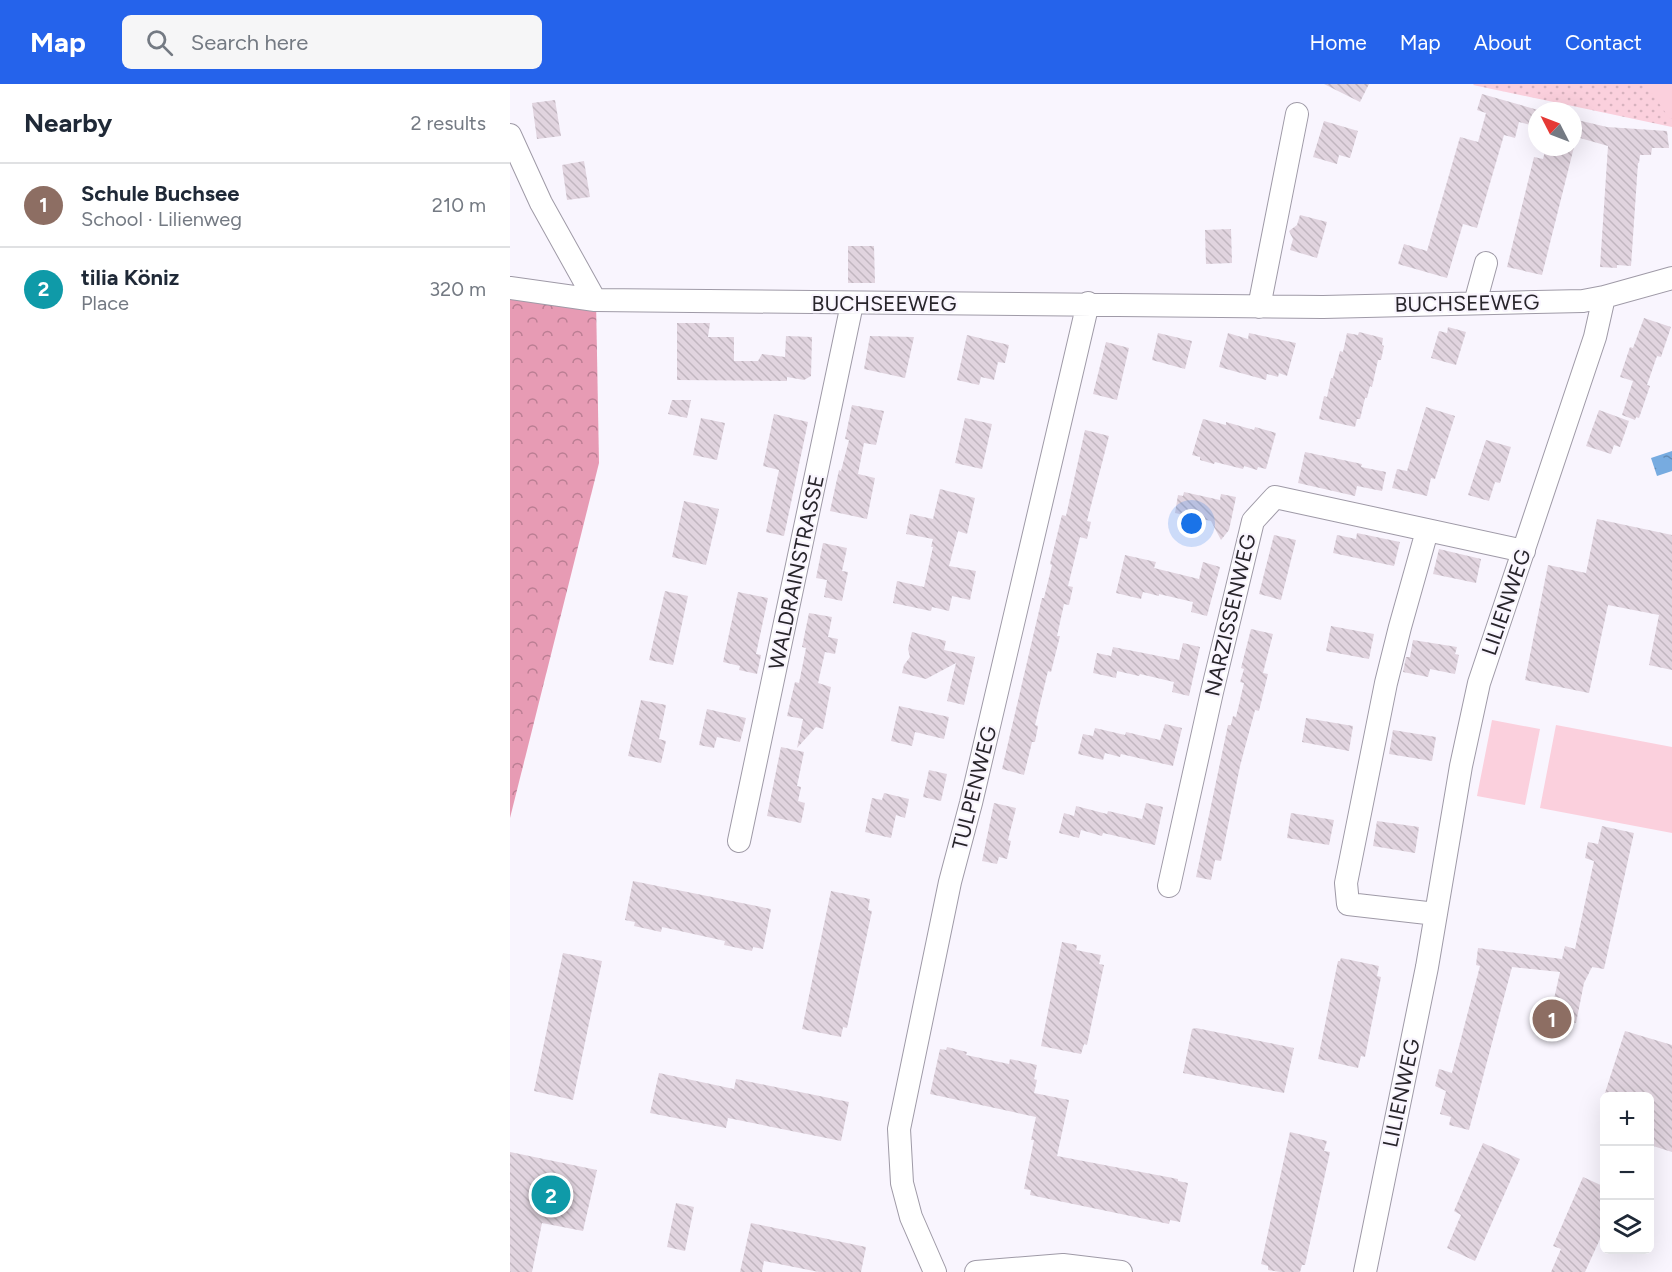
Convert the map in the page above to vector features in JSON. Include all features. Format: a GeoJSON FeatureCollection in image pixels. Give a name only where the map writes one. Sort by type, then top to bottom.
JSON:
{"type":"FeatureCollection","features":[{"type":"Feature","properties":{"kind":"street"},"geometry":{"type":"LineString","coordinates":[[1259,307],[1297,114]]}},
{"type":"Feature","properties":{"kind":"street"},"geometry":{"type":"LineString","coordinates":[[510,135],[540,203],[595,300]]}},
{"type":"Feature","properties":{"kind":"street"},"geometry":{"type":"LineString","coordinates":[[1475,303],[1486,263]]}},
{"type":"Feature","properties":{"kind":"street","name":"BUCHSEEWEG"},"geometry":{"type":"LineString","coordinates":[[510,288],[595,300],[852,304],[1088,303],[1259,307],[1583,301],[1672,279]]}},
{"type":"Feature","properties":{"kind":"street","name":"LILIENWEG"},"geometry":{"type":"LineString","coordinates":[[1365,1272],[1436,914],[1473,706],[1479,682],[1595,338],[1604,297]]}},
{"type":"Feature","properties":{"kind":"street","name":"TULPENWEG"},"geometry":{"type":"LineString","coordinates":[[935,1272],[908,1206],[902,1183],[899,1129],[950,882],[971,803],[1088,303]]}},
{"type":"Feature","properties":{"kind":"street","name":"WALDRAINSTRASSE"},"geometry":{"type":"LineString","coordinates":[[739,841],[852,304]]}},
{"type":"Feature","properties":{"kind":"street","name":"NARZISSENWEG"},"geometry":{"type":"LineString","coordinates":[[1169,886],[1253,521],[1275,496],[1524,552]]}},
{"type":"Feature","properties":{"kind":"street"},"geometry":{"type":"LineString","coordinates":[[1427,531],[1386,683],[1346,883],[1348,904],[1436,914]]}},
{"type":"Feature","properties":{"kind":"street"},"geometry":{"type":"LineString","coordinates":[[976,1272],[1063,1265],[1121,1272]]}},
{"type":"Feature","properties":{"kind":"shaded area"},"geometry":{"type":"Polygon","coordinates":[[[1474,84],[1672,84],[1672,127],[1582,108],[1582,102],[1554,102],[1474,84]]]}},
{"type":"Feature","properties":{"kind":"shaded area"},"geometry":{"type":"Polygon","coordinates":[[[1637,84],[1672,84],[1672,118],[1670,119],[1646,85],[1637,84]]]}},
{"type":"Feature","properties":{"kind":"shaded area"},"geometry":{"type":"Polygon","coordinates":[[[1492,720],[1540,729],[1525,805],[1477,796],[1492,720]]]}},
{"type":"Feature","properties":{"kind":"shaded area"},"geometry":{"type":"Polygon","coordinates":[[[1556,725],[1672,747],[1672,833],[1540,808],[1556,725]]]}},
{"type":"Feature","properties":{"kind":"green space"},"geometry":{"type":"Polygon","coordinates":[[[510,293],[596,300],[599,463],[510,818],[510,293]]]}},
{"type":"Feature","properties":{"kind":"water"},"geometry":{"type":"Polygon","coordinates":[[[1672,451],[1672,471],[1657,476],[1651,458],[1672,451]]]}},
{"type":"Feature","properties":{"kind":"building"},"geometry":{"type":"Polygon","coordinates":[[[1324,84],[1369,84],[1360,102],[1324,84]]]}},
{"type":"Feature","properties":{"kind":"building"},"geometry":{"type":"Polygon","coordinates":[[[1482,94],[1528,107],[1528,124],[1519,122],[1515,138],[1504,135],[1477,228],[1463,224],[1447,278],[1398,264],[1404,244],[1427,251],[1460,137],[1478,142],[1486,113],[1477,110],[1482,94]]]}},
{"type":"Feature","properties":{"kind":"building"},"geometry":{"type":"Polygon","coordinates":[[[555,100],[561,136],[537,139],[532,103],[555,100]]]}},
{"type":"Feature","properties":{"kind":"building"},"geometry":{"type":"Polygon","coordinates":[[[1324,121],[1358,131],[1350,158],[1339,155],[1337,164],[1313,157],[1324,121]]]}},
{"type":"Feature","properties":{"kind":"building"},"geometry":{"type":"Polygon","coordinates":[[[1582,121],[1607,127],[1667,131],[1669,148],[1652,148],[1651,155],[1640,155],[1631,266],[1617,265],[1617,268],[1600,267],[1608,146],[1582,139],[1582,121]]]}},
{"type":"Feature","properties":{"kind":"building"},"geometry":{"type":"Polygon","coordinates":[[[1544,156],[1572,156],[1542,275],[1507,267],[1534,157],[1543,159],[1544,156]]]}},
{"type":"Feature","properties":{"kind":"building"},"geometry":{"type":"Polygon","coordinates":[[[584,161],[590,197],[567,200],[562,165],[584,161]]]}},
{"type":"Feature","properties":{"kind":"building"},"geometry":{"type":"Polygon","coordinates":[[[1300,215],[1327,222],[1317,258],[1290,250],[1293,239],[1289,231],[1297,225],[1300,215]]]}},
{"type":"Feature","properties":{"kind":"building"},"geometry":{"type":"Polygon","coordinates":[[[1231,229],[1232,263],[1206,264],[1205,230],[1231,229]]]}},
{"type":"Feature","properties":{"kind":"building"},"geometry":{"type":"Polygon","coordinates":[[[848,246],[874,246],[875,283],[848,283],[848,246]]]}},
{"type":"Feature","properties":{"kind":"building"},"geometry":{"type":"Polygon","coordinates":[[[1644,318],[1671,327],[1661,357],[1657,356],[1639,418],[1636,417],[1635,420],[1622,415],[1633,381],[1620,377],[1630,347],[1633,348],[1644,318]]]}},
{"type":"Feature","properties":{"kind":"building"},"geometry":{"type":"Polygon","coordinates":[[[677,323],[710,323],[708,337],[734,337],[734,361],[758,361],[762,354],[785,357],[786,336],[812,337],[811,376],[804,380],[787,377],[787,381],[677,380],[677,323]]]}},
{"type":"Feature","properties":{"kind":"building"},"geometry":{"type":"Polygon","coordinates":[[[1448,327],[1466,332],[1456,365],[1431,358],[1439,331],[1447,333],[1448,327]]]}},
{"type":"Feature","properties":{"kind":"building"},"geometry":{"type":"Polygon","coordinates":[[[1359,332],[1383,338],[1382,345],[1384,346],[1381,360],[1378,360],[1372,387],[1370,386],[1367,398],[1365,398],[1360,419],[1357,419],[1355,427],[1319,419],[1324,396],[1327,397],[1340,351],[1343,352],[1347,333],[1358,335],[1359,332]]]}},
{"type":"Feature","properties":{"kind":"building"},"geometry":{"type":"Polygon","coordinates":[[[1158,333],[1192,341],[1185,369],[1152,360],[1158,333]]]}},
{"type":"Feature","properties":{"kind":"building"},"geometry":{"type":"Polygon","coordinates":[[[1228,333],[1248,339],[1249,333],[1296,343],[1287,376],[1279,373],[1278,377],[1267,374],[1266,380],[1219,367],[1228,333]]]}},
{"type":"Feature","properties":{"kind":"building"},"geometry":{"type":"Polygon","coordinates":[[[967,335],[1009,345],[1005,363],[998,362],[994,380],[981,377],[979,385],[957,380],[967,335]]]}},
{"type":"Feature","properties":{"kind":"building"},"geometry":{"type":"Polygon","coordinates":[[[870,336],[914,337],[905,378],[864,369],[870,336]]]}},
{"type":"Feature","properties":{"kind":"building"},"geometry":{"type":"Polygon","coordinates":[[[1106,342],[1129,348],[1117,400],[1093,394],[1106,342]]]}},
{"type":"Feature","properties":{"kind":"building"},"geometry":{"type":"Polygon","coordinates":[[[672,400],[691,400],[687,418],[668,414],[672,400]]]}},
{"type":"Feature","properties":{"kind":"building"},"geometry":{"type":"Polygon","coordinates":[[[852,405],[884,411],[876,445],[864,443],[858,474],[875,478],[867,519],[830,511],[839,470],[841,471],[849,440],[845,439],[852,405]]]}},
{"type":"Feature","properties":{"kind":"building"},"geometry":{"type":"Polygon","coordinates":[[[1426,407],[1455,416],[1435,479],[1431,478],[1427,496],[1392,488],[1397,469],[1407,471],[1426,407]]]}},
{"type":"Feature","properties":{"kind":"building"},"geometry":{"type":"Polygon","coordinates":[[[1599,410],[1629,421],[1620,447],[1614,445],[1611,454],[1586,446],[1599,410]]]}},
{"type":"Feature","properties":{"kind":"building"},"geometry":{"type":"Polygon","coordinates":[[[774,414],[808,422],[784,536],[766,532],[779,470],[763,466],[774,414]]]}},
{"type":"Feature","properties":{"kind":"building"},"geometry":{"type":"Polygon","coordinates":[[[701,418],[725,423],[717,460],[693,455],[701,418]]]}},
{"type":"Feature","properties":{"kind":"building"},"geometry":{"type":"Polygon","coordinates":[[[965,418],[992,424],[982,469],[955,463],[965,418]]]}},
{"type":"Feature","properties":{"kind":"building"},"geometry":{"type":"Polygon","coordinates":[[[1203,419],[1226,425],[1226,422],[1254,430],[1255,427],[1276,433],[1266,469],[1258,467],[1257,470],[1244,466],[1243,469],[1215,462],[1214,464],[1192,455],[1203,419]]]}},
{"type":"Feature","properties":{"kind":"building"},"geometry":{"type":"Polygon","coordinates":[[[1085,430],[1109,436],[1087,521],[1091,522],[1087,539],[1080,537],[1068,586],[1073,587],[1069,605],[1064,604],[1057,636],[1060,636],[1051,672],[1048,671],[1035,725],[1038,726],[1035,742],[1032,742],[1024,775],[1002,769],[1042,598],[1044,598],[1052,565],[1050,564],[1062,515],[1066,516],[1085,430]]]}},
{"type":"Feature","properties":{"kind":"building"},"geometry":{"type":"Polygon","coordinates":[[[1486,440],[1511,447],[1500,483],[1495,482],[1489,501],[1468,495],[1486,440]]]}},
{"type":"Feature","properties":{"kind":"building"},"geometry":{"type":"Polygon","coordinates":[[[1305,452],[1362,464],[1361,467],[1386,472],[1382,491],[1357,486],[1355,496],[1298,483],[1305,452]]]}},
{"type":"Feature","properties":{"kind":"building"},"geometry":{"type":"Polygon","coordinates":[[[940,489],[975,498],[967,534],[958,531],[949,566],[976,571],[970,600],[952,596],[949,611],[932,607],[931,611],[893,603],[897,581],[924,587],[933,539],[906,534],[910,514],[933,519],[940,489]]]}},
{"type":"Feature","properties":{"kind":"building"},"geometry":{"type":"Polygon","coordinates":[[[1184,492],[1220,500],[1221,494],[1236,497],[1229,530],[1221,540],[1211,521],[1175,513],[1178,495],[1183,496],[1184,492]]]}},
{"type":"Feature","properties":{"kind":"building"},"geometry":{"type":"Polygon","coordinates":[[[684,501],[719,509],[706,565],[672,557],[684,501]]]}},
{"type":"Feature","properties":{"kind":"building"},"geometry":{"type":"Polygon","coordinates":[[[1597,519],[1672,535],[1672,670],[1649,665],[1659,615],[1608,605],[1589,693],[1525,680],[1548,565],[1586,573],[1597,519]]]}},
{"type":"Feature","properties":{"kind":"building"},"geometry":{"type":"Polygon","coordinates":[[[1357,533],[1400,542],[1394,566],[1333,553],[1337,535],[1356,539],[1357,533]]]}},
{"type":"Feature","properties":{"kind":"building"},"geometry":{"type":"Polygon","coordinates":[[[1274,535],[1296,540],[1281,600],[1259,594],[1274,535]]]}},
{"type":"Feature","properties":{"kind":"building"},"geometry":{"type":"Polygon","coordinates":[[[823,543],[847,548],[842,571],[848,572],[842,601],[824,597],[827,580],[816,578],[823,543]]]}},
{"type":"Feature","properties":{"kind":"building"},"geometry":{"type":"Polygon","coordinates":[[[1439,549],[1481,559],[1476,583],[1433,574],[1439,549]]]}},
{"type":"Feature","properties":{"kind":"building"},"geometry":{"type":"Polygon","coordinates":[[[1125,555],[1156,562],[1154,568],[1199,579],[1203,562],[1220,567],[1207,616],[1191,612],[1193,602],[1143,592],[1141,599],[1116,593],[1125,555]]]}},
{"type":"Feature","properties":{"kind":"building"},"geometry":{"type":"Polygon","coordinates":[[[665,591],[688,596],[673,665],[649,660],[665,591]]]}},
{"type":"Feature","properties":{"kind":"building"},"geometry":{"type":"Polygon","coordinates":[[[738,592],[768,598],[756,654],[761,655],[757,674],[739,670],[740,666],[723,662],[738,592]]]}},
{"type":"Feature","properties":{"kind":"building"},"geometry":{"type":"Polygon","coordinates":[[[809,613],[832,617],[828,637],[838,639],[835,654],[825,652],[818,683],[831,687],[823,729],[816,727],[797,748],[803,719],[787,716],[795,682],[799,683],[806,648],[802,647],[809,613]]]}},
{"type":"Feature","properties":{"kind":"building"},"geometry":{"type":"Polygon","coordinates":[[[1331,626],[1374,634],[1369,659],[1326,651],[1331,626]]]}},
{"type":"Feature","properties":{"kind":"building"},"geometry":{"type":"Polygon","coordinates":[[[1251,629],[1273,634],[1263,673],[1268,674],[1259,711],[1255,710],[1240,766],[1221,861],[1215,860],[1211,880],[1196,877],[1228,725],[1231,725],[1233,716],[1236,717],[1244,683],[1240,682],[1244,669],[1241,668],[1251,629]]]}},
{"type":"Feature","properties":{"kind":"building"},"geometry":{"type":"Polygon","coordinates":[[[912,632],[946,641],[944,650],[975,657],[964,705],[947,701],[956,663],[926,679],[902,673],[910,657],[908,649],[912,632]]]}},
{"type":"Feature","properties":{"kind":"building"},"geometry":{"type":"Polygon","coordinates":[[[1413,640],[1457,647],[1455,654],[1459,655],[1455,674],[1430,669],[1428,677],[1403,672],[1406,657],[1410,657],[1413,640]]]}},
{"type":"Feature","properties":{"kind":"building"},"geometry":{"type":"Polygon","coordinates":[[[1183,643],[1200,647],[1189,696],[1172,692],[1174,682],[1117,671],[1116,678],[1093,673],[1097,653],[1111,656],[1113,647],[1179,660],[1183,643]]]}},
{"type":"Feature","properties":{"kind":"building"},"geometry":{"type":"Polygon","coordinates":[[[641,700],[666,705],[659,739],[666,741],[661,763],[628,756],[641,700]]]}},
{"type":"Feature","properties":{"kind":"building"},"geometry":{"type":"Polygon","coordinates":[[[899,706],[949,717],[944,739],[915,732],[912,746],[891,741],[899,706]]]}},
{"type":"Feature","properties":{"kind":"building"},"geometry":{"type":"Polygon","coordinates":[[[707,709],[746,718],[740,742],[717,737],[714,748],[699,745],[707,709]]]}},
{"type":"Feature","properties":{"kind":"building"},"geometry":{"type":"Polygon","coordinates":[[[1306,718],[1353,726],[1349,751],[1302,742],[1306,718]]]}},
{"type":"Feature","properties":{"kind":"building"},"geometry":{"type":"Polygon","coordinates":[[[1165,724],[1182,728],[1173,766],[1121,754],[1120,757],[1105,753],[1103,760],[1078,754],[1083,734],[1093,736],[1095,728],[1160,740],[1165,724]]]}},
{"type":"Feature","properties":{"kind":"building"},"geometry":{"type":"Polygon","coordinates":[[[1393,730],[1436,737],[1432,761],[1389,754],[1393,730]]]}},
{"type":"Feature","properties":{"kind":"building"},"geometry":{"type":"Polygon","coordinates":[[[781,747],[804,752],[797,786],[801,787],[798,801],[805,803],[801,823],[767,816],[781,747]]]}},
{"type":"Feature","properties":{"kind":"building"},"geometry":{"type":"Polygon","coordinates":[[[929,770],[947,774],[941,801],[923,797],[929,770]]]}},
{"type":"Feature","properties":{"kind":"building"},"geometry":{"type":"Polygon","coordinates":[[[884,793],[909,799],[905,818],[896,815],[891,838],[865,832],[872,798],[882,800],[884,793]]]}},
{"type":"Feature","properties":{"kind":"building"},"geometry":{"type":"Polygon","coordinates":[[[994,803],[1016,808],[1008,840],[1011,841],[1007,859],[999,857],[997,864],[982,861],[994,803]]]}},
{"type":"Feature","properties":{"kind":"building"},"geometry":{"type":"Polygon","coordinates":[[[1146,803],[1163,807],[1155,845],[1081,830],[1079,838],[1059,833],[1064,813],[1074,816],[1076,806],[1107,814],[1108,811],[1142,819],[1146,803]]]}},
{"type":"Feature","properties":{"kind":"building"},"geometry":{"type":"Polygon","coordinates":[[[1291,813],[1334,820],[1329,845],[1287,838],[1291,813]]]}},
{"type":"Feature","properties":{"kind":"building"},"geometry":{"type":"Polygon","coordinates":[[[1377,821],[1419,827],[1415,853],[1373,846],[1377,821]]]}},
{"type":"Feature","properties":{"kind":"building"},"geometry":{"type":"Polygon","coordinates":[[[1602,826],[1634,833],[1604,969],[1592,967],[1584,983],[1576,1023],[1550,1017],[1560,972],[1512,967],[1469,1130],[1449,1125],[1451,1117],[1440,1114],[1446,1091],[1435,1086],[1439,1069],[1452,1073],[1480,966],[1476,965],[1478,948],[1562,959],[1565,946],[1575,949],[1594,861],[1585,858],[1588,842],[1598,844],[1602,826]]]}},
{"type":"Feature","properties":{"kind":"building"},"geometry":{"type":"Polygon","coordinates":[[[633,881],[771,909],[763,949],[753,947],[752,951],[724,945],[725,941],[662,927],[661,932],[634,926],[635,922],[625,920],[633,881]]]}},
{"type":"Feature","properties":{"kind":"building"},"geometry":{"type":"Polygon","coordinates":[[[831,891],[870,899],[868,910],[872,911],[847,1028],[843,1027],[841,1037],[802,1029],[831,891]]]}},
{"type":"Feature","properties":{"kind":"building"},"geometry":{"type":"Polygon","coordinates":[[[1062,942],[1077,945],[1076,950],[1101,955],[1099,964],[1104,965],[1087,1045],[1084,1044],[1081,1054],[1041,1046],[1062,942]]]}},
{"type":"Feature","properties":{"kind":"building"},"geometry":{"type":"Polygon","coordinates":[[[563,953],[602,961],[573,1100],[534,1091],[563,953]]]}},
{"type":"Feature","properties":{"kind":"building"},"geometry":{"type":"Polygon","coordinates":[[[1341,958],[1379,966],[1377,976],[1381,977],[1365,1057],[1361,1056],[1358,1068],[1318,1059],[1338,961],[1341,958]]]}},
{"type":"Feature","properties":{"kind":"building"},"geometry":{"type":"Polygon","coordinates":[[[1192,1029],[1294,1048],[1284,1093],[1183,1073],[1192,1029]]]}},
{"type":"Feature","properties":{"kind":"building"},"geometry":{"type":"Polygon","coordinates":[[[1625,1031],[1672,1045],[1672,1152],[1654,1146],[1654,1092],[1605,1092],[1625,1031]]]}},
{"type":"Feature","properties":{"kind":"building"},"geometry":{"type":"Polygon","coordinates":[[[947,1047],[967,1052],[966,1055],[1009,1064],[1010,1059],[1037,1065],[1034,1093],[1069,1100],[1057,1156],[1178,1179],[1178,1181],[1188,1183],[1180,1222],[1170,1220],[1169,1224],[1030,1195],[1031,1190],[1024,1189],[1034,1140],[1031,1140],[1036,1117],[930,1094],[940,1049],[946,1050],[947,1047]]]}},
{"type":"Feature","properties":{"kind":"building"},"geometry":{"type":"Polygon","coordinates":[[[659,1073],[734,1089],[736,1079],[849,1102],[841,1141],[728,1118],[726,1128],[650,1113],[659,1073]]]}},
{"type":"Feature","properties":{"kind":"building"},"geometry":{"type":"Polygon","coordinates":[[[1290,1132],[1327,1141],[1324,1151],[1330,1152],[1305,1265],[1302,1265],[1300,1272],[1280,1272],[1268,1270],[1268,1266],[1261,1264],[1290,1132]]]}},
{"type":"Feature","properties":{"kind":"building"},"geometry":{"type":"Polygon","coordinates":[[[1483,1143],[1520,1159],[1475,1261],[1447,1248],[1461,1215],[1454,1211],[1483,1143]]]}},
{"type":"Feature","properties":{"kind":"building"},"geometry":{"type":"Polygon","coordinates":[[[510,1152],[597,1170],[583,1231],[542,1223],[532,1272],[510,1272],[510,1152]]]}},
{"type":"Feature","properties":{"kind":"building"},"geometry":{"type":"Polygon","coordinates":[[[1583,1177],[1600,1185],[1600,1239],[1585,1272],[1551,1272],[1561,1249],[1553,1246],[1583,1177]]]}},
{"type":"Feature","properties":{"kind":"building"},"geometry":{"type":"Polygon","coordinates":[[[676,1203],[694,1207],[685,1251],[667,1247],[676,1203]]]}},
{"type":"Feature","properties":{"kind":"building"},"geometry":{"type":"Polygon","coordinates":[[[751,1223],[866,1247],[861,1272],[819,1272],[764,1261],[762,1272],[740,1272],[751,1223]]]}},
{"type":"Feature","properties":{"kind":"place","name":"Schule Buchsee"},"geometry":{"type":"Point","coordinates":[1552,1019]}},
{"type":"Feature","properties":{"kind":"place","name":"tilia Köniz"},"geometry":{"type":"Point","coordinates":[551,1195]}}]}
